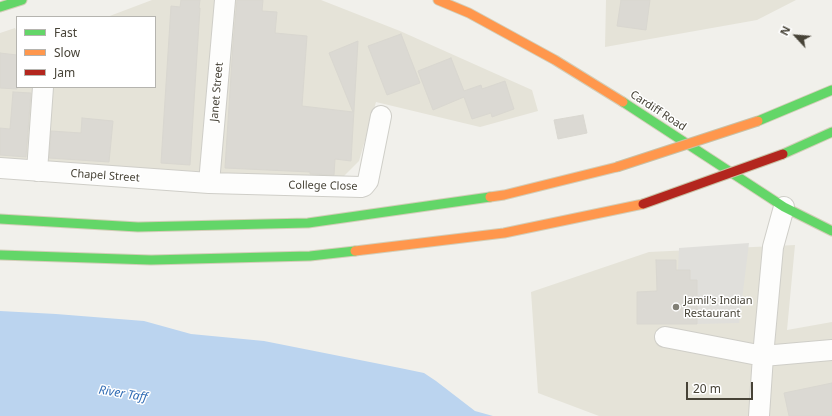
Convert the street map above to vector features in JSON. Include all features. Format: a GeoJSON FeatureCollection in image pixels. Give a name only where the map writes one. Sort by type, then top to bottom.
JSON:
{"type":"FeatureCollection","features":[{"type":"Feature","properties":{"kind":"main road"},"geometry":{"type":"LineString","coordinates":[[0,7],[22,0]]}},
{"type":"Feature","properties":{"kind":"main road","name":"Cardiff Road"},"geometry":{"type":"LineString","coordinates":[[438,0],[472,7],[604,90],[784,207],[832,231]]}},
{"type":"Feature","properties":{"kind":"main road"},"geometry":{"type":"LineString","coordinates":[[0,219],[138,227],[308,223],[504,195],[617,167],[758,121],[832,90]]}},
{"type":"Feature","properties":{"kind":"main road"},"geometry":{"type":"LineString","coordinates":[[0,255],[151,260],[310,256],[504,233],[643,204],[784,154],[832,132]]}},
{"type":"Feature","properties":{"kind":"street","name":"Janet Street"},"geometry":{"type":"LineString","coordinates":[[209,183],[225,0]]}},
{"type":"Feature","properties":{"kind":"street"},"geometry":{"type":"LineString","coordinates":[[37,171],[43,88]]}},
{"type":"Feature","properties":{"kind":"street","name":"College Close"},"geometry":{"type":"LineString","coordinates":[[209,183],[364,186],[368,181],[381,116]]}},
{"type":"Feature","properties":{"kind":"street","name":"Chapel Street"},"geometry":{"type":"LineString","coordinates":[[0,168],[209,183]]}},
{"type":"Feature","properties":{"kind":"street"},"geometry":{"type":"LineString","coordinates":[[759,416],[762,356],[773,247],[784,207]]}},
{"type":"Feature","properties":{"kind":"street"},"geometry":{"type":"LineString","coordinates":[[665,336],[762,356],[832,350]]}},
{"type":"Feature","properties":{"kind":"shaded area"},"geometry":{"type":"Polygon","coordinates":[[[152,0],[321,0],[400,31],[532,90],[538,111],[480,127],[376,102],[359,161],[340,180],[0,160],[0,33],[15,28],[16,30],[16,88],[156,88],[156,16],[110,16],[152,0]]]}},
{"type":"Feature","properties":{"kind":"shaded area"},"geometry":{"type":"Polygon","coordinates":[[[606,0],[796,0],[757,20],[605,47],[606,0]]]}},
{"type":"Feature","properties":{"kind":"shaded area"},"geometry":{"type":"Polygon","coordinates":[[[749,243],[739,323],[697,324],[697,281],[690,280],[690,270],[678,270],[679,248],[749,243]]]}},
{"type":"Feature","properties":{"kind":"shaded area"},"geometry":{"type":"Polygon","coordinates":[[[795,245],[787,330],[832,322],[832,416],[599,416],[538,393],[531,292],[649,252],[795,245]]]}},
{"type":"Feature","properties":{"kind":"water","name":"River Taff"},"geometry":{"type":"Polygon","coordinates":[[[0,311],[144,321],[191,334],[264,341],[424,373],[475,411],[493,416],[0,416],[0,311]]]}},
{"type":"Feature","properties":{"kind":"building"},"geometry":{"type":"Polygon","coordinates":[[[181,0],[200,0],[190,165],[161,163],[171,6],[180,7],[181,0]]]}},
{"type":"Feature","properties":{"kind":"building"},"geometry":{"type":"Polygon","coordinates":[[[237,0],[263,0],[262,11],[277,12],[275,33],[307,36],[302,106],[353,112],[329,53],[358,41],[351,161],[335,159],[334,175],[310,174],[310,172],[225,168],[237,0]]]}},
{"type":"Feature","properties":{"kind":"building"},"geometry":{"type":"Polygon","coordinates":[[[621,0],[650,0],[646,30],[617,26],[621,0]]]}},
{"type":"Feature","properties":{"kind":"building"},"geometry":{"type":"Polygon","coordinates":[[[401,34],[420,83],[387,95],[368,46],[401,34]]]}},
{"type":"Feature","properties":{"kind":"building"},"geometry":{"type":"Polygon","coordinates":[[[0,53],[16,55],[17,89],[0,88],[0,53]]]}},
{"type":"Feature","properties":{"kind":"building"},"geometry":{"type":"Polygon","coordinates":[[[451,58],[464,91],[481,85],[482,89],[505,81],[514,109],[492,117],[491,113],[472,119],[464,97],[433,110],[418,71],[451,58]]]}},
{"type":"Feature","properties":{"kind":"building"},"geometry":{"type":"Polygon","coordinates":[[[13,92],[31,93],[26,157],[0,155],[0,128],[10,129],[13,92]]]}},
{"type":"Feature","properties":{"kind":"building"},"geometry":{"type":"Polygon","coordinates":[[[583,115],[587,133],[558,139],[554,120],[583,115]]]}},
{"type":"Feature","properties":{"kind":"building"},"geometry":{"type":"Polygon","coordinates":[[[82,118],[113,121],[109,162],[49,158],[51,131],[81,133],[82,118]]]}},
{"type":"Feature","properties":{"kind":"building"},"geometry":{"type":"Polygon","coordinates":[[[656,260],[676,260],[676,270],[690,270],[690,280],[697,280],[697,324],[637,324],[637,292],[657,291],[656,260]]]}},
{"type":"Feature","properties":{"kind":"building"},"geometry":{"type":"Polygon","coordinates":[[[832,383],[832,416],[789,416],[784,393],[832,383]]]}},
{"type":"Feature","properties":{"kind":"traffic: fast"},"geometry":{"type":"LineString","coordinates":[[0,7],[22,0]]}},
{"type":"Feature","properties":{"kind":"traffic: fast"},"geometry":{"type":"LineString","coordinates":[[758,121],[832,90]]}},
{"type":"Feature","properties":{"kind":"traffic: fast"},"geometry":{"type":"LineString","coordinates":[[623,102],[784,207],[832,231]]}},
{"type":"Feature","properties":{"kind":"traffic: fast"},"geometry":{"type":"LineString","coordinates":[[783,154],[832,132]]}},
{"type":"Feature","properties":{"kind":"traffic: fast"},"geometry":{"type":"LineString","coordinates":[[0,219],[138,227],[308,223],[490,197]]}},
{"type":"Feature","properties":{"kind":"traffic: fast"},"geometry":{"type":"LineString","coordinates":[[0,255],[151,260],[310,256],[355,251]]}},
{"type":"Feature","properties":{"kind":"traffic: slow"},"geometry":{"type":"LineString","coordinates":[[438,0],[469,13],[555,60],[623,102]]}},
{"type":"Feature","properties":{"kind":"traffic: slow"},"geometry":{"type":"LineString","coordinates":[[617,167],[758,121]]}},
{"type":"Feature","properties":{"kind":"traffic: slow"},"geometry":{"type":"LineString","coordinates":[[490,197],[504,195],[617,167]]}},
{"type":"Feature","properties":{"kind":"traffic: slow"},"geometry":{"type":"LineString","coordinates":[[355,251],[504,233],[643,204]]}},
{"type":"Feature","properties":{"kind":"traffic: jam"},"geometry":{"type":"LineString","coordinates":[[643,204],[783,154]]}},
{"type":"Feature","properties":{"kind":"place","name":"Jamil's Indian Restaurant"},"geometry":{"type":"Point","coordinates":[676,307]}}]}
